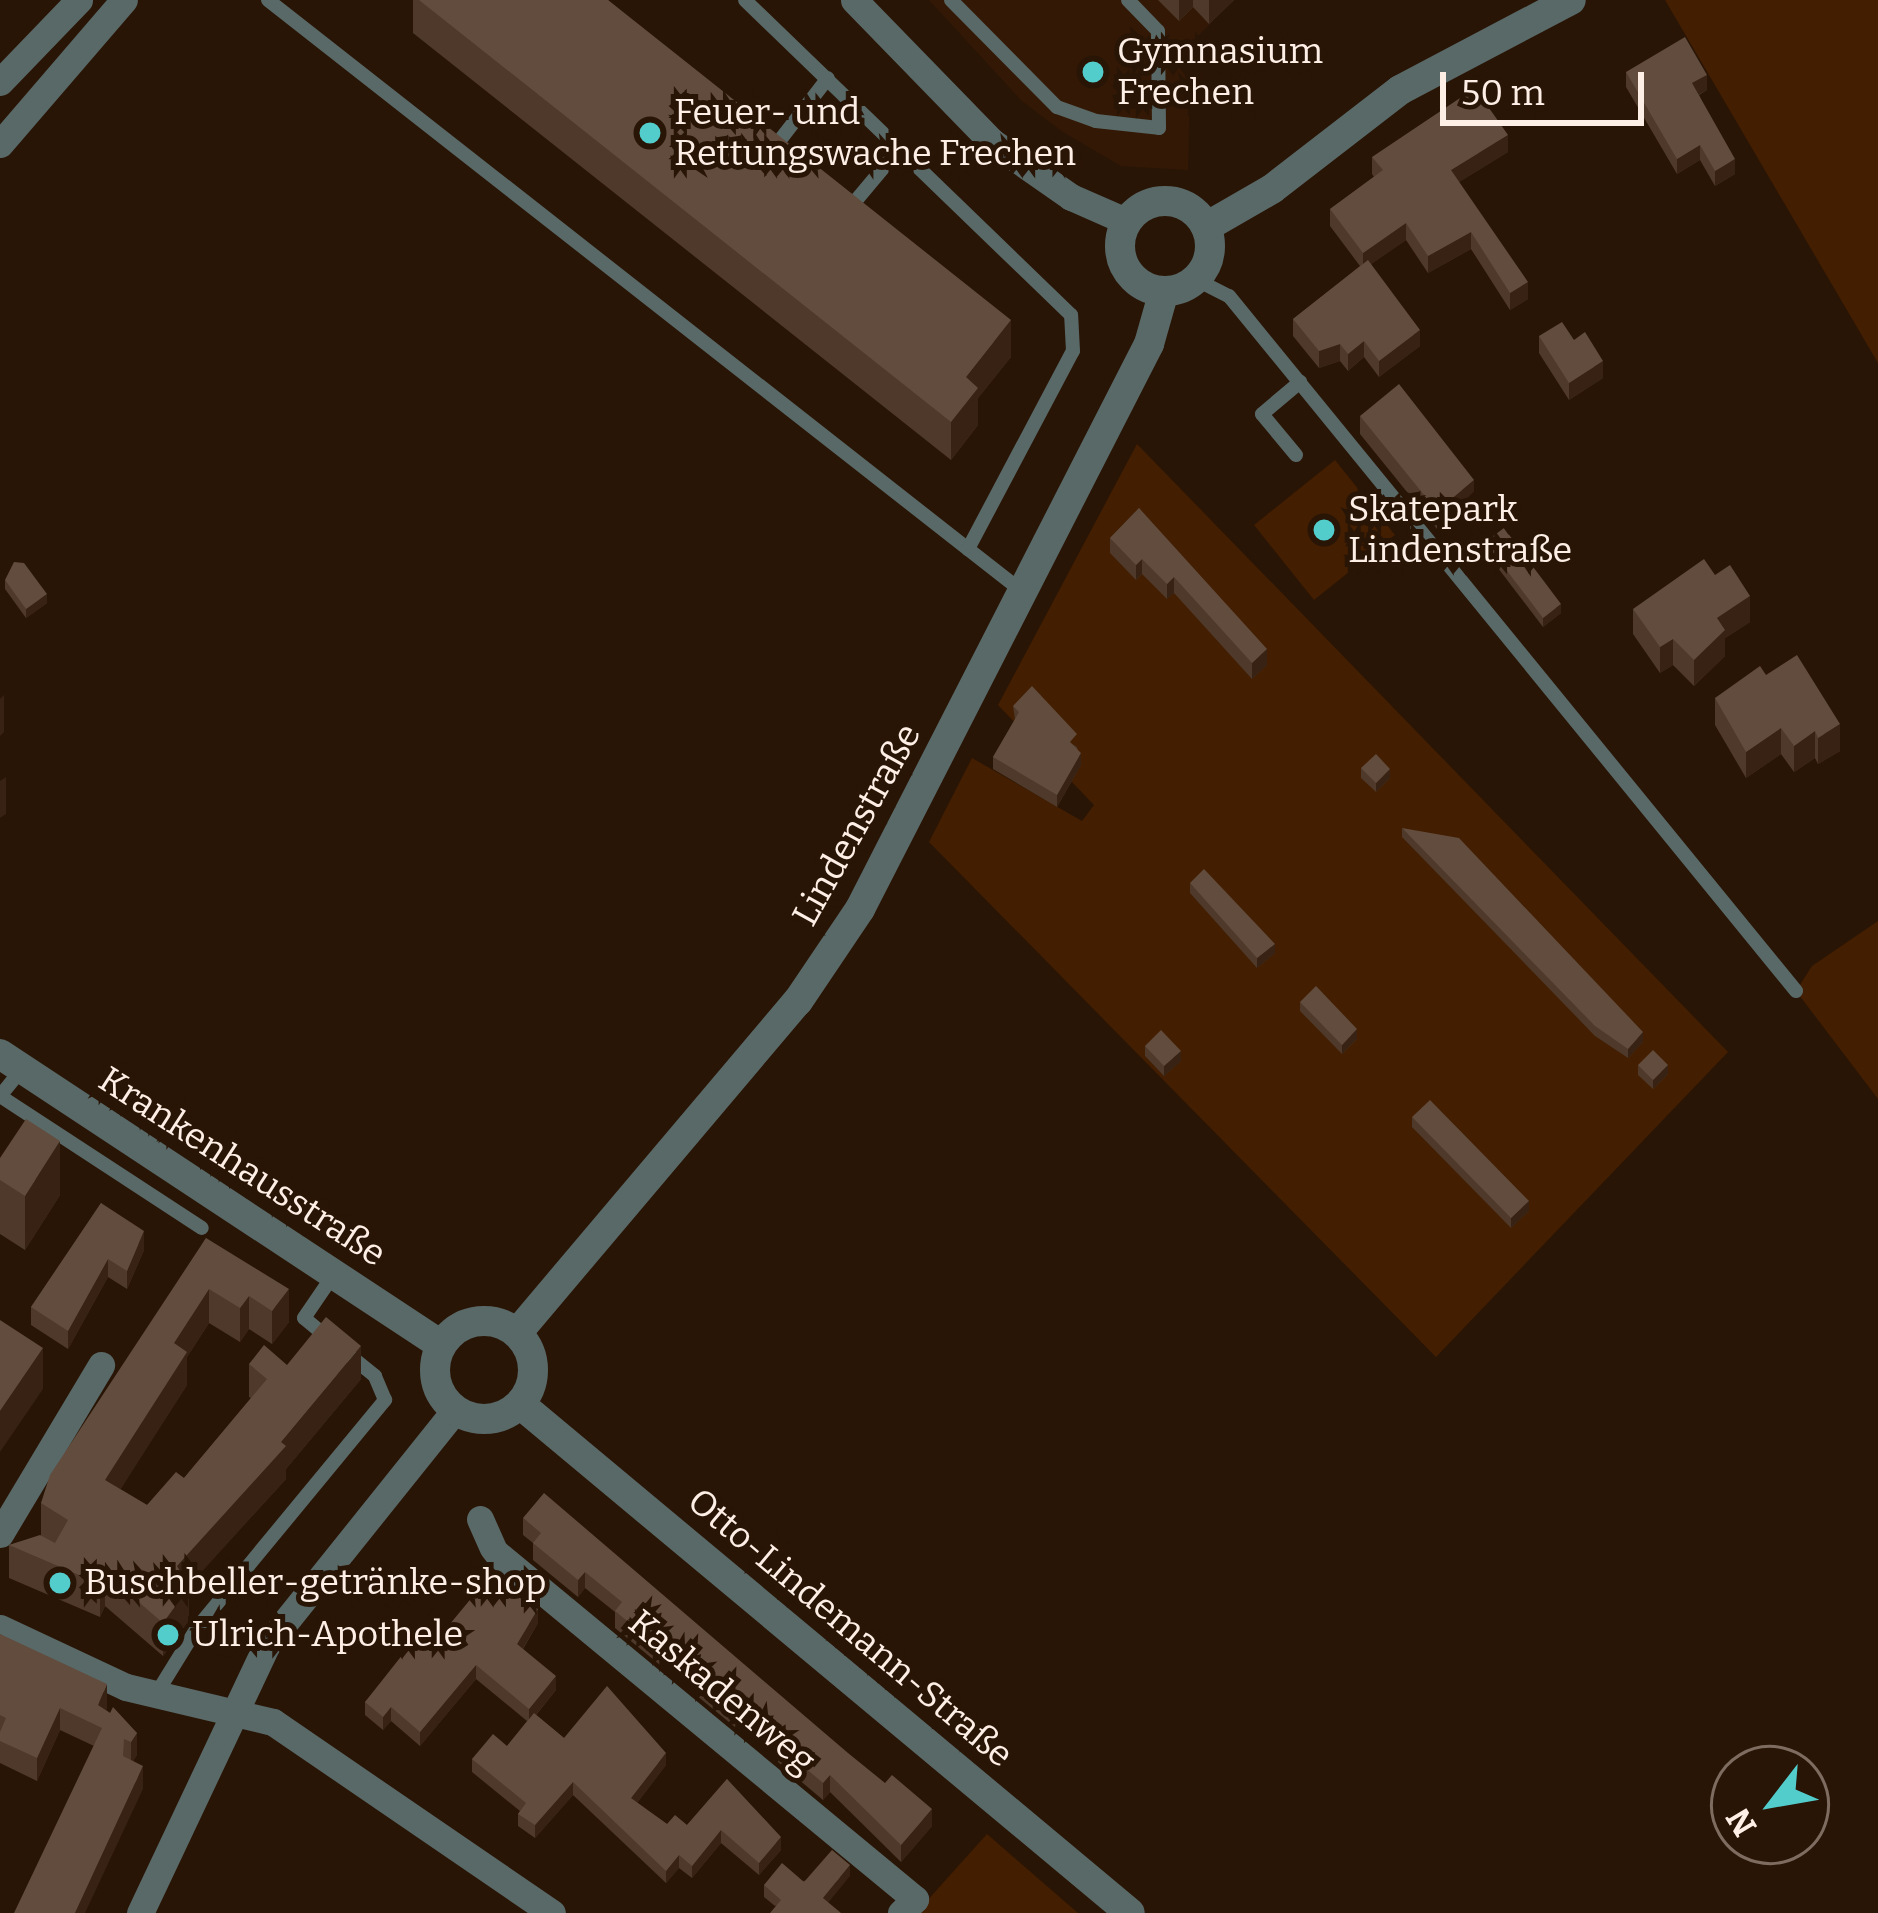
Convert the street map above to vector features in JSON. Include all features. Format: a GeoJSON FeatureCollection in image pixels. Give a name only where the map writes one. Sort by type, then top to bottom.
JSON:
{"type":"FeatureCollection","features":[{"type":"Feature","properties":{"kind":"street"},"geometry":{"type":"LineString","coordinates":[[0,82],[78,0]]}},
{"type":"Feature","properties":{"kind":"street"},"geometry":{"type":"LineString","coordinates":[[0,144],[124,0]]}},
{"type":"Feature","properties":{"kind":"street"},"geometry":{"type":"LineString","coordinates":[[854,0],[991,141],[1071,196],[1126,221]]}},
{"type":"Feature","properties":{"kind":"street"},"geometry":{"type":"LineString","coordinates":[[1206,226],[1272,189],[1400,90],[1571,0]]}},
{"type":"Feature","properties":{"kind":"street"},"geometry":{"type":"LineString","coordinates":[[1168,200],[1191,208],[1206,226],[1208,260],[1196,279],[1164,291],[1128,272],[1120,241],[1126,221],[1144,205],[1168,200]]}},
{"type":"Feature","properties":{"kind":"street","name":"Lindenstraße"},"geometry":{"type":"LineString","coordinates":[[517,1333],[798,1001],[860,909],[1149,344],[1164,291]]}},
{"type":"Feature","properties":{"kind":"street","name":"Krankenhausstraße"},"geometry":{"type":"LineString","coordinates":[[11,1062],[441,1345]]}},
{"type":"Feature","properties":{"kind":"street"},"geometry":{"type":"LineString","coordinates":[[485,1320],[517,1333],[532,1360],[520,1403],[482,1419],[455,1410],[436,1380],[441,1345],[452,1331],[485,1320]]}},
{"type":"Feature","properties":{"kind":"street"},"geometry":{"type":"LineString","coordinates":[[0,1534],[101,1364]]}},
{"type":"Feature","properties":{"kind":"street","name":"Otto-Lindemann-Straße"},"geometry":{"type":"LineString","coordinates":[[520,1403],[1130,1913]]}},
{"type":"Feature","properties":{"kind":"street"},"geometry":{"type":"LineString","coordinates":[[140,1913],[266,1646],[455,1410]]}},
{"type":"Feature","properties":{"kind":"street","name":"Kaskadenweg"},"geometry":{"type":"LineString","coordinates":[[480,1519],[495,1552],[915,1898],[901,1913]]}},
{"type":"Feature","properties":{"kind":"street"},"geometry":{"type":"LineString","coordinates":[[0,1628],[154,1697],[273,1722],[552,1913]]}},
{"type":"Feature","properties":{"kind":"lane"},"geometry":{"type":"LineString","coordinates":[[268,0],[1023,592]]}},
{"type":"Feature","properties":{"kind":"lane"},"geometry":{"type":"LineString","coordinates":[[951,0],[1057,107],[1096,121],[1159,128],[1158,31],[1128,0]]}},
{"type":"Feature","properties":{"kind":"lane"},"geometry":{"type":"LineString","coordinates":[[751,1],[1058,298],[1076,334],[968,549]]}},
{"type":"Feature","properties":{"kind":"lane"},"geometry":{"type":"LineString","coordinates":[[792,156],[777,144],[828,79]]}},
{"type":"Feature","properties":{"kind":"lane"},"geometry":{"type":"LineString","coordinates":[[838,192],[853,204],[900,148]]}},
{"type":"Feature","properties":{"kind":"lane"},"geometry":{"type":"LineString","coordinates":[[1196,279],[1229,296],[1796,991]]}},
{"type":"Feature","properties":{"kind":"lane"},"geometry":{"type":"LineString","coordinates":[[1296,455],[1262,414],[1300,382]]}},
{"type":"Feature","properties":{"kind":"lane"},"geometry":{"type":"LineString","coordinates":[[11,1062],[0,1096],[202,1228]]}},
{"type":"Feature","properties":{"kind":"lane"},"geometry":{"type":"LineString","coordinates":[[154,1697],[186,1642],[385,1400],[375,1376],[304,1318],[334,1274]]}},
{"type":"Feature","properties":{"kind":"shaded area","name":"Gymnasium Frechen"},"geometry":{"type":"Polygon","coordinates":[[[929,0],[1234,0],[1191,43],[1188,170],[1121,166],[1063,132],[1022,101],[929,0]]]}},
{"type":"Feature","properties":{"kind":"shaded area"},"geometry":{"type":"Polygon","coordinates":[[[1665,0],[1878,0],[1878,363],[1665,0]]]}},
{"type":"Feature","properties":{"kind":"shaded area"},"geometry":{"type":"Polygon","coordinates":[[[1137,444],[1728,1052],[1436,1357],[929,842],[972,758],[1082,821],[1094,805],[998,705],[1137,444]]]}},
{"type":"Feature","properties":{"kind":"shaded area","name":"Skatepark Lindenstraße"},"geometry":{"type":"Polygon","coordinates":[[[1335,460],[1395,535],[1314,600],[1254,525],[1335,460]]]}},
{"type":"Feature","properties":{"kind":"shaded area"},"geometry":{"type":"Polygon","coordinates":[[[1878,921],[1878,1099],[1796,991],[1812,966],[1878,921]]]}},
{"type":"Feature","properties":{"kind":"shaded area"},"geometry":{"type":"Polygon","coordinates":[[[987,1834],[1078,1913],[916,1913],[987,1834]]]}},
{"type":"Feature","properties":{"kind":"building"},"geometry":{"type":"Polygon","coordinates":[[[419,0],[608,0],[1011,320],[966,377],[978,388],[951,422],[419,0]]]}},
{"type":"Feature","properties":{"kind":"building"},"geometry":{"type":"Polygon","coordinates":[[[1685,37],[1707,75],[1692,83],[1735,159],[1715,171],[1700,145],[1677,159],[1626,72],[1685,37]]]}},
{"type":"Feature","properties":{"kind":"building"},"geometry":{"type":"Polygon","coordinates":[[[1475,88],[1508,135],[1451,170],[1528,282],[1510,293],[1471,232],[1428,256],[1406,223],[1363,253],[1330,209],[1383,170],[1372,157],[1475,88]]]}},
{"type":"Feature","properties":{"kind":"building"},"geometry":{"type":"Polygon","coordinates":[[[1368,260],[1420,330],[1379,361],[1364,341],[1348,354],[1340,344],[1319,351],[1293,319],[1368,260]]]}},
{"type":"Feature","properties":{"kind":"building"},"geometry":{"type":"Polygon","coordinates":[[[1562,322],[1574,340],[1585,332],[1603,361],[1569,383],[1539,336],[1562,322]]]}},
{"type":"Feature","properties":{"kind":"building"},"geometry":{"type":"Polygon","coordinates":[[[1399,384],[1474,480],[1437,511],[1360,416],[1399,384]]]}},
{"type":"Feature","properties":{"kind":"building"},"geometry":{"type":"Polygon","coordinates":[[[1139,508],[1267,649],[1252,663],[1174,577],[1167,584],[1142,559],[1136,565],[1110,538],[1139,508]]]}},
{"type":"Feature","properties":{"kind":"building"},"geometry":{"type":"Polygon","coordinates":[[[1504,528],[1561,604],[1543,618],[1485,542],[1504,528]]]}},
{"type":"Feature","properties":{"kind":"building"},"geometry":{"type":"Polygon","coordinates":[[[1704,559],[1715,575],[1730,565],[1750,596],[1717,618],[1725,630],[1694,660],[1673,639],[1660,647],[1633,609],[1704,559]]]}},
{"type":"Feature","properties":{"kind":"building"},"geometry":{"type":"Polygon","coordinates":[[[14,562],[24,563],[47,594],[26,609],[5,580],[14,562]]]}},
{"type":"Feature","properties":{"kind":"building"},"geometry":{"type":"Polygon","coordinates":[[[1797,655],[1840,724],[1818,738],[1815,731],[1794,746],[1781,728],[1746,752],[1715,698],[1760,666],[1766,675],[1797,655]]]}},
{"type":"Feature","properties":{"kind":"building"},"geometry":{"type":"Polygon","coordinates":[[[1032,686],[1077,734],[1070,742],[1081,753],[1057,795],[993,757],[1019,712],[1013,706],[1032,686]]]}},
{"type":"Feature","properties":{"kind":"building"},"geometry":{"type":"Polygon","coordinates":[[[1376,754],[1390,769],[1376,783],[1361,768],[1376,754]]]}},
{"type":"Feature","properties":{"kind":"building"},"geometry":{"type":"Polygon","coordinates":[[[1402,828],[1459,838],[1643,1032],[1628,1049],[1595,1026],[1402,828]]]}},
{"type":"Feature","properties":{"kind":"building"},"geometry":{"type":"Polygon","coordinates":[[[1204,869],[1275,944],[1257,958],[1190,883],[1204,869]]]}},
{"type":"Feature","properties":{"kind":"building"},"geometry":{"type":"Polygon","coordinates":[[[1316,986],[1357,1029],[1342,1045],[1300,1002],[1316,986]]]}},
{"type":"Feature","properties":{"kind":"building"},"geometry":{"type":"Polygon","coordinates":[[[1161,1030],[1181,1051],[1164,1066],[1145,1046],[1161,1030]]]}},
{"type":"Feature","properties":{"kind":"building"},"geometry":{"type":"Polygon","coordinates":[[[1653,1050],[1668,1065],[1653,1080],[1638,1065],[1653,1050]]]}},
{"type":"Feature","properties":{"kind":"building"},"geometry":{"type":"Polygon","coordinates":[[[1430,1100],[1529,1201],[1511,1218],[1412,1117],[1430,1100]]]}},
{"type":"Feature","properties":{"kind":"building"},"geometry":{"type":"Polygon","coordinates":[[[26,1119],[60,1141],[25,1196],[0,1180],[0,1158],[26,1119]]]}},
{"type":"Feature","properties":{"kind":"building"},"geometry":{"type":"Polygon","coordinates":[[[101,1203],[144,1231],[127,1271],[108,1259],[68,1331],[31,1307],[101,1203]]]}},
{"type":"Feature","properties":{"kind":"building"},"geometry":{"type":"Polygon","coordinates":[[[206,1238],[289,1289],[272,1311],[249,1296],[240,1308],[209,1289],[174,1343],[187,1352],[105,1480],[147,1505],[176,1472],[184,1478],[267,1379],[249,1364],[264,1345],[287,1365],[326,1317],[361,1346],[281,1442],[286,1446],[177,1566],[189,1587],[163,1623],[105,1573],[100,1584],[9,1545],[40,1535],[55,1543],[68,1520],[41,1503],[50,1475],[206,1238]]]}},
{"type":"Feature","properties":{"kind":"building"},"geometry":{"type":"Polygon","coordinates":[[[0,1320],[43,1348],[0,1411],[0,1320]]]}},
{"type":"Feature","properties":{"kind":"building"},"geometry":{"type":"Polygon","coordinates":[[[544,1493],[848,1753],[885,1783],[892,1775],[932,1809],[901,1845],[830,1775],[823,1783],[778,1745],[785,1737],[749,1706],[741,1715],[696,1678],[704,1669],[668,1639],[660,1648],[615,1611],[622,1602],[585,1572],[578,1580],[533,1543],[541,1533],[523,1518],[544,1493]]]}},
{"type":"Feature","properties":{"kind":"building"},"geometry":{"type":"Polygon","coordinates":[[[488,1578],[538,1609],[517,1644],[556,1676],[529,1709],[476,1665],[420,1732],[391,1707],[383,1717],[365,1702],[426,1625],[440,1636],[488,1578]]]}},
{"type":"Feature","properties":{"kind":"building"},"geometry":{"type":"Polygon","coordinates":[[[0,1634],[107,1684],[98,1705],[110,1713],[113,1707],[137,1733],[131,1742],[124,1739],[123,1756],[143,1766],[75,1913],[14,1913],[102,1728],[60,1708],[37,1758],[0,1741],[6,1718],[0,1715],[0,1634]]]}},
{"type":"Feature","properties":{"kind":"building"},"geometry":{"type":"Polygon","coordinates":[[[607,1686],[666,1753],[631,1798],[667,1824],[675,1815],[687,1825],[727,1779],[781,1837],[759,1863],[721,1830],[692,1866],[679,1855],[666,1871],[573,1782],[535,1825],[518,1814],[526,1803],[472,1759],[493,1734],[507,1746],[534,1713],[564,1738],[607,1686]]]}},
{"type":"Feature","properties":{"kind":"building"},"geometry":{"type":"Polygon","coordinates":[[[832,1850],[850,1865],[823,1898],[841,1913],[770,1913],[781,1900],[764,1885],[782,1863],[804,1882],[832,1850]]]}},
{"type":"Feature","properties":{"kind":"place","name":"Gymnasium Frechen"},"geometry":{"type":"Point","coordinates":[1093,72]}},
{"type":"Feature","properties":{"kind":"place","name":"Feuer- und Rettungswache Frechen"},"geometry":{"type":"Point","coordinates":[650,133]}},
{"type":"Feature","properties":{"kind":"place","name":"Skatepark Lindenstraße"},"geometry":{"type":"Point","coordinates":[1324,530]}},
{"type":"Feature","properties":{"kind":"place","name":"Buschbeller-getränke-shop"},"geometry":{"type":"Point","coordinates":[60,1583]}},
{"type":"Feature","properties":{"kind":"place","name":"Ulrich-Apothele"},"geometry":{"type":"Point","coordinates":[168,1635]}}]}
